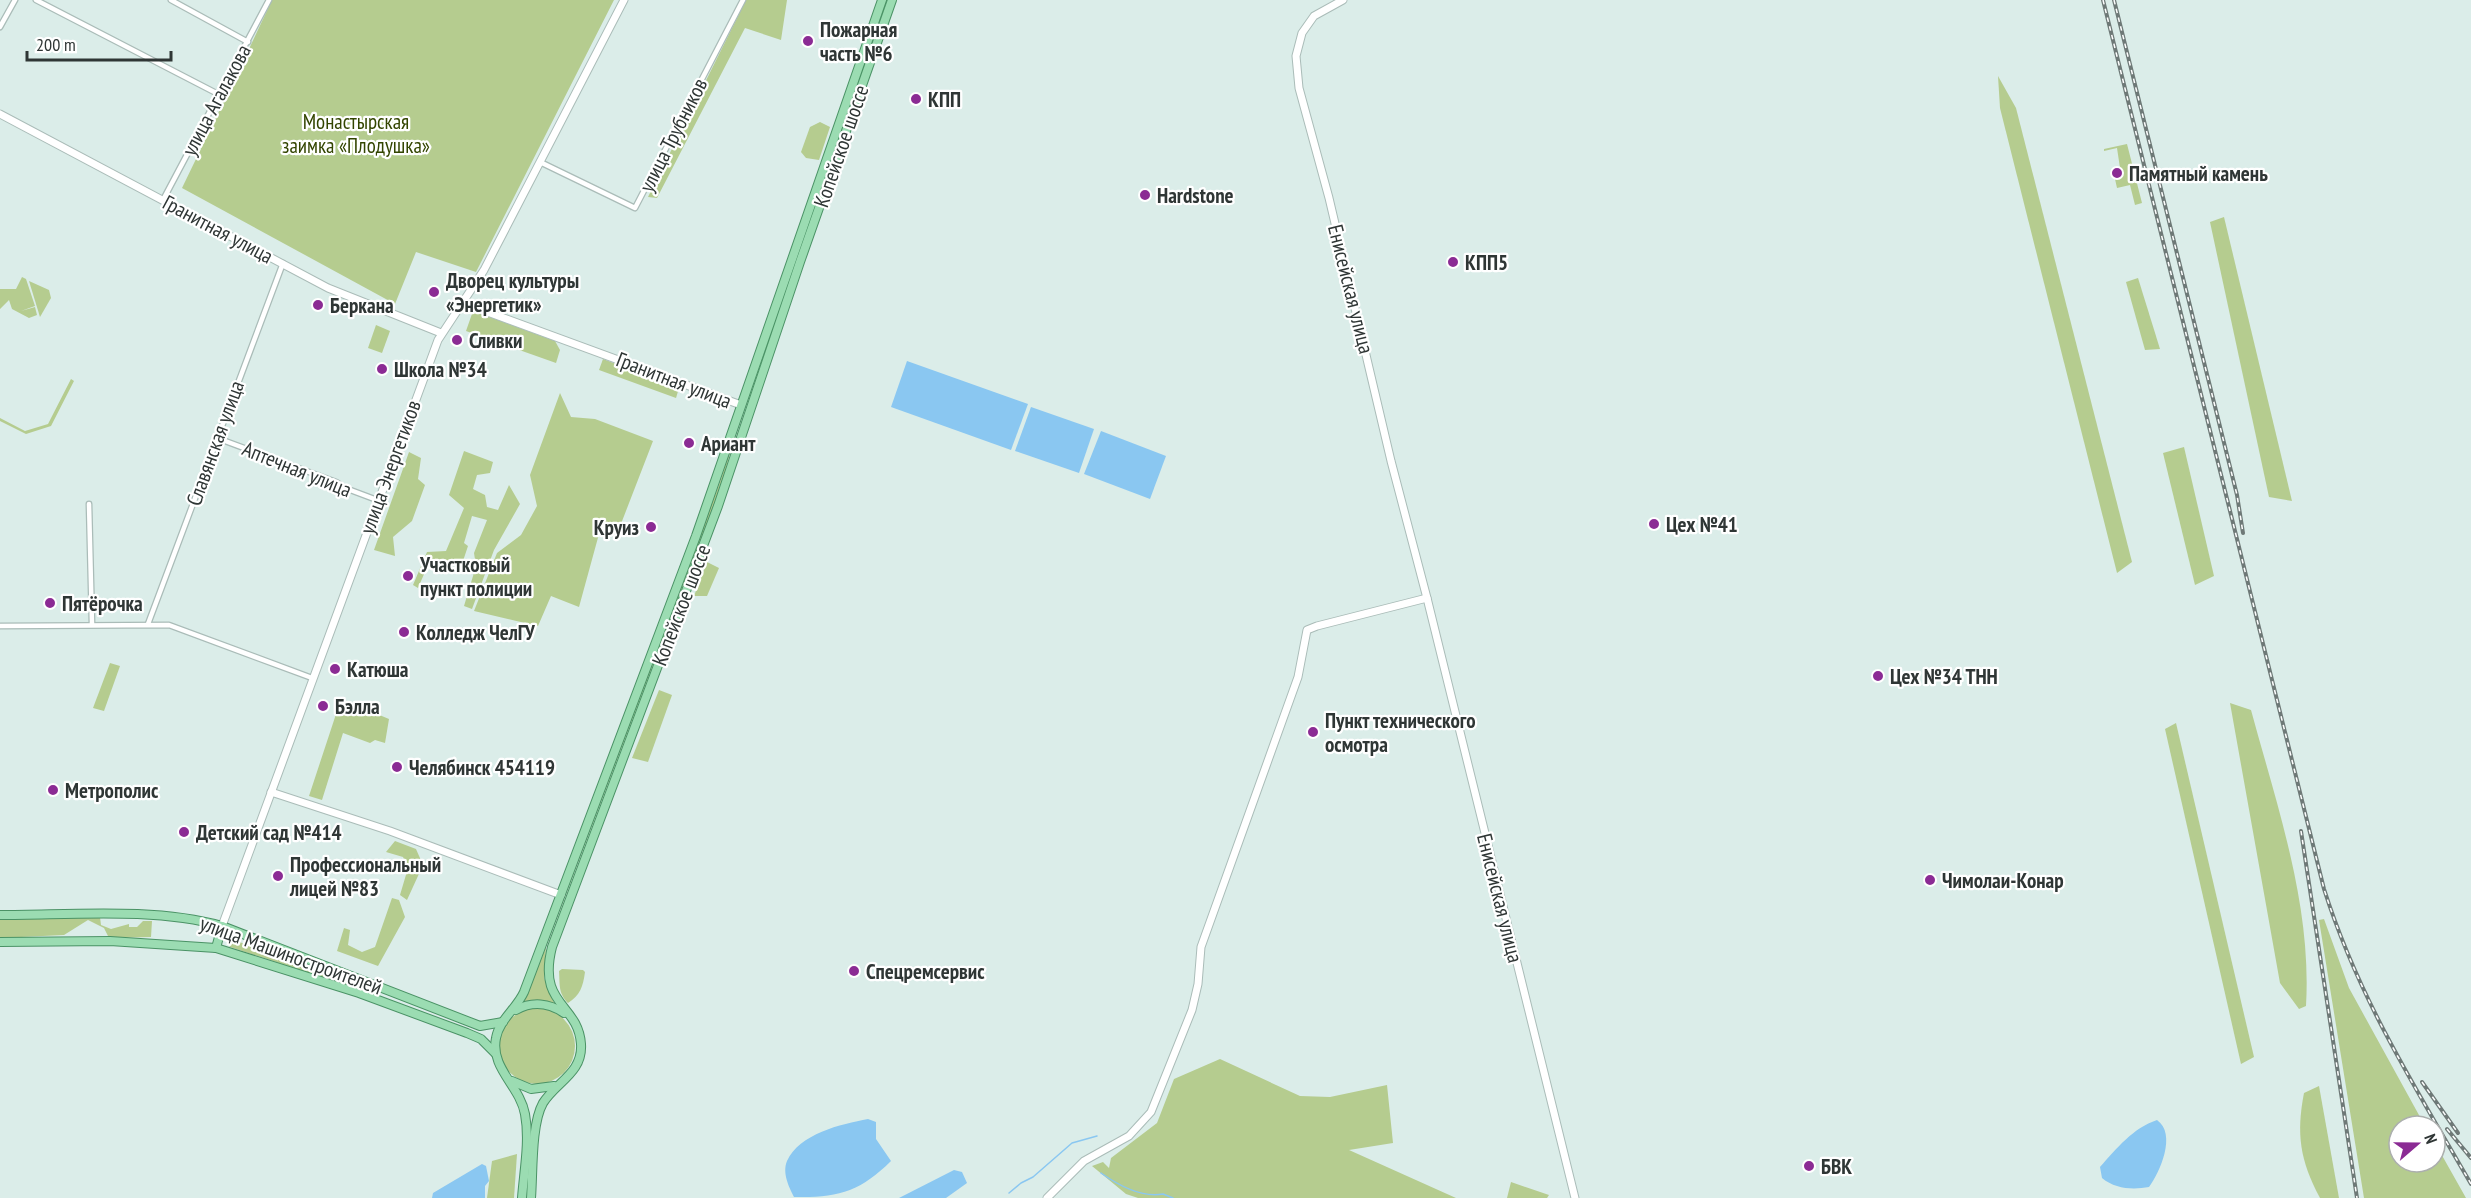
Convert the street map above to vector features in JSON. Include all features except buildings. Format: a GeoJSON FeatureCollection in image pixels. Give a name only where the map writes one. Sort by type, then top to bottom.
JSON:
{"type":"FeatureCollection","features":[{"type":"Feature","properties":{"kind":"main road","name":"Копейское шоссе"},"geometry":{"type":"LineString","coordinates":[[495,1053],[497,1033],[503,1022],[514,1011],[524,992],[696,536],[882,0]]}},
{"type":"Feature","properties":{"kind":"main road","name":"Копейское шоссе"},"geometry":{"type":"LineString","coordinates":[[531,1198],[538,1116],[556,1086],[568,1077],[579,1058],[580,1038],[557,1000],[549,981],[547,969],[552,948],[718,506],[892,0]]}},
{"type":"Feature","properties":{"kind":"main road"},"geometry":{"type":"LineString","coordinates":[[856,75],[865,79]]}},
{"type":"Feature","properties":{"kind":"main road"},"geometry":{"type":"LineString","coordinates":[[844,107],[854,110]]}},
{"type":"Feature","properties":{"kind":"main road","name":"Гранитная улица"},"geometry":{"type":"LineString","coordinates":[[741,405],[750,409]]}},
{"type":"Feature","properties":{"kind":"main road","name":"улица Машиностроителей"},"geometry":{"type":"LineString","coordinates":[[0,915],[163,915],[195,918],[222,926],[480,1026],[503,1022]]}},
{"type":"Feature","properties":{"kind":"main road"},"geometry":{"type":"LineString","coordinates":[[216,948],[222,926]]}},
{"type":"Feature","properties":{"kind":"main road","name":"улица Машиностроителей"},"geometry":{"type":"LineString","coordinates":[[0,942],[110,941],[216,948],[359,993],[476,1036],[495,1053]]}},
{"type":"Feature","properties":{"kind":"main road"},"geometry":{"type":"LineString","coordinates":[[359,993],[364,981]]}},
{"type":"Feature","properties":{"kind":"main road"},"geometry":{"type":"LineString","coordinates":[[514,1011],[525,1005],[544,1004],[562,1011],[571,1020]]}},
{"type":"Feature","properties":{"kind":"main road"},"geometry":{"type":"LineString","coordinates":[[495,1053],[500,1067],[520,1097],[525,1115],[522,1198]]}},
{"type":"Feature","properties":{"kind":"main road"},"geometry":{"type":"LineString","coordinates":[[508,1078],[531,1089],[556,1086]]}},
{"type":"Feature","properties":{"kind":"street"},"geometry":{"type":"LineString","coordinates":[[0,27],[15,0]]}},
{"type":"Feature","properties":{"kind":"street"},"geometry":{"type":"LineString","coordinates":[[36,0],[220,95]]}},
{"type":"Feature","properties":{"kind":"street"},"geometry":{"type":"LineString","coordinates":[[171,0],[248,42]]}},
{"type":"Feature","properties":{"kind":"street","name":"улица Агалакова"},"geometry":{"type":"LineString","coordinates":[[163,200],[269,0]]}},
{"type":"Feature","properties":{"kind":"street","name":"улица Энергетиков"},"geometry":{"type":"LineString","coordinates":[[222,926],[377,500],[441,333],[484,270],[624,0]]}},
{"type":"Feature","properties":{"kind":"street","name":"улица Трубников"},"geometry":{"type":"LineString","coordinates":[[540,162],[635,208],[743,0]]}},
{"type":"Feature","properties":{"kind":"street","name":"Енисейская улица"},"geometry":{"type":"LineString","coordinates":[[1343,0],[1322,11],[1307,23],[1298,45],[1296,68],[1391,461],[1427,597],[1575,1198]]}},
{"type":"Feature","properties":{"kind":"street","name":"Гранитная улица"},"geometry":{"type":"LineString","coordinates":[[0,114],[328,288],[441,333]]}},
{"type":"Feature","properties":{"kind":"street","name":"Славянская улица"},"geometry":{"type":"LineString","coordinates":[[148,624],[284,263]]}},
{"type":"Feature","properties":{"kind":"street","name":"Гранитная улица"},"geometry":{"type":"LineString","coordinates":[[463,303],[741,405]]}},
{"type":"Feature","properties":{"kind":"street","name":"Аптечная улица"},"geometry":{"type":"LineString","coordinates":[[217,438],[336,482],[345,488],[377,500]]}},
{"type":"Feature","properties":{"kind":"street"},"geometry":{"type":"LineString","coordinates":[[89,504],[92,624]]}},
{"type":"Feature","properties":{"kind":"street"},"geometry":{"type":"LineString","coordinates":[[1047,1198],[1084,1161],[1129,1136],[1151,1112],[1196,998],[1201,946],[1298,677],[1305,635],[1310,628],[1427,597]]}},
{"type":"Feature","properties":{"kind":"street"},"geometry":{"type":"LineString","coordinates":[[0,626],[169,625],[312,678]]}},
{"type":"Feature","properties":{"kind":"street"},"geometry":{"type":"LineString","coordinates":[[271,792],[390,831],[561,895]]}},
{"type":"Feature","properties":{"kind":"green space","name":"Монастырская заимка «Плодушка»"},"geometry":{"type":"Polygon","coordinates":[[[272,0],[614,0],[476,272],[416,252],[395,304],[182,188],[224,101],[228,84],[234,81],[272,0]]]}},
{"type":"Feature","properties":{"kind":"green space"},"geometry":{"type":"Polygon","coordinates":[[[746,0],[787,0],[781,40],[745,28],[657,198],[648,197],[746,0]]]}},
{"type":"Feature","properties":{"kind":"green space"},"geometry":{"type":"Polygon","coordinates":[[[1998,76],[2016,108],[2132,562],[2117,573],[2000,108],[1998,76]]]}},
{"type":"Feature","properties":{"kind":"green space"},"geometry":{"type":"Polygon","coordinates":[[[820,122],[830,127],[819,160],[806,158],[801,152],[810,127],[820,122]]]}},
{"type":"Feature","properties":{"kind":"green space"},"geometry":{"type":"Polygon","coordinates":[[[2127,144],[2142,203],[2135,205],[2130,185],[2117,188],[2113,170],[2120,168],[2117,148],[2104,151],[2104,149],[2127,144]]]}},
{"type":"Feature","properties":{"kind":"green space"},"geometry":{"type":"Polygon","coordinates":[[[2224,217],[2292,501],[2269,497],[2210,222],[2224,217]]]}},
{"type":"Feature","properties":{"kind":"green space"},"geometry":{"type":"Polygon","coordinates":[[[22,277],[26,279],[35,306],[21,311],[35,307],[37,315],[29,318],[12,309],[9,300],[0,309],[0,289],[16,289],[22,277]]]}},
{"type":"Feature","properties":{"kind":"green space"},"geometry":{"type":"Polygon","coordinates":[[[2138,278],[2160,349],[2145,350],[2126,282],[2138,278]]]}},
{"type":"Feature","properties":{"kind":"green space"},"geometry":{"type":"Polygon","coordinates":[[[29,281],[49,290],[51,298],[40,317],[29,281]]]}},
{"type":"Feature","properties":{"kind":"green space"},"geometry":{"type":"Polygon","coordinates":[[[473,311],[555,341],[560,350],[556,363],[466,331],[473,311]]]}},
{"type":"Feature","properties":{"kind":"green space"},"geometry":{"type":"Polygon","coordinates":[[[376,325],[390,331],[382,353],[368,348],[376,325]]]}},
{"type":"Feature","properties":{"kind":"green space"},"geometry":{"type":"Polygon","coordinates":[[[603,359],[679,388],[676,398],[599,370],[603,359]]]}},
{"type":"Feature","properties":{"kind":"green space"},"geometry":{"type":"Polygon","coordinates":[[[71,379],[74,381],[51,426],[26,434],[0,421],[0,418],[25,431],[48,424],[71,379]]]}},
{"type":"Feature","properties":{"kind":"green space"},"geometry":{"type":"Polygon","coordinates":[[[560,393],[571,417],[595,419],[653,441],[619,529],[602,523],[579,607],[551,596],[538,626],[474,611],[497,553],[521,535],[537,506],[530,475],[560,393]]]}},
{"type":"Feature","properties":{"kind":"green space"},"geometry":{"type":"Polygon","coordinates":[[[735,435],[722,483],[547,944],[720,482],[735,435]]]}},
{"type":"Feature","properties":{"kind":"green space"},"geometry":{"type":"Polygon","coordinates":[[[2184,447],[2214,576],[2195,585],[2163,453],[2184,447]]]}},
{"type":"Feature","properties":{"kind":"green space"},"geometry":{"type":"Polygon","coordinates":[[[464,451],[493,462],[490,473],[477,475],[473,489],[485,495],[487,507],[498,510],[509,485],[520,504],[494,550],[472,609],[464,606],[476,566],[474,553],[487,520],[472,516],[464,543],[468,546],[463,561],[428,565],[418,588],[413,585],[427,552],[446,551],[464,508],[449,495],[464,451]]]}},
{"type":"Feature","properties":{"kind":"green space"},"geometry":{"type":"Polygon","coordinates":[[[409,452],[421,458],[418,479],[425,485],[412,521],[393,537],[395,556],[374,550],[409,452]]]}},
{"type":"Feature","properties":{"kind":"green space"},"geometry":{"type":"Polygon","coordinates":[[[707,562],[719,568],[707,596],[694,596],[707,562]]]}},
{"type":"Feature","properties":{"kind":"green space"},"geometry":{"type":"Polygon","coordinates":[[[110,663],[120,666],[104,711],[93,708],[110,663]]]}},
{"type":"Feature","properties":{"kind":"green space"},"geometry":{"type":"Polygon","coordinates":[[[659,690],[672,695],[648,762],[632,758],[659,690]]]}},
{"type":"Feature","properties":{"kind":"green space"},"geometry":{"type":"Polygon","coordinates":[[[341,699],[389,719],[385,743],[375,740],[370,743],[343,733],[322,800],[309,796],[341,699]]]}},
{"type":"Feature","properties":{"kind":"green space"},"geometry":{"type":"Polygon","coordinates":[[[2230,703],[2251,710],[2291,856],[2304,931],[2306,968],[2306,1006],[2299,1009],[2280,983],[2230,703]]]}},
{"type":"Feature","properties":{"kind":"green space"},"geometry":{"type":"Polygon","coordinates":[[[2176,723],[2254,1057],[2241,1064],[2165,729],[2176,723]]]}},
{"type":"Feature","properties":{"kind":"green space"},"geometry":{"type":"Polygon","coordinates":[[[395,841],[416,849],[423,865],[407,900],[400,895],[408,868],[403,857],[386,852],[395,841]]]}},
{"type":"Feature","properties":{"kind":"green space"},"geometry":{"type":"Polygon","coordinates":[[[392,898],[399,900],[405,917],[378,966],[337,951],[344,928],[350,930],[348,945],[362,952],[375,947],[392,898]]]}},
{"type":"Feature","properties":{"kind":"green space"},"geometry":{"type":"Polygon","coordinates":[[[100,917],[101,925],[111,929],[129,924],[129,927],[137,927],[143,921],[152,921],[151,937],[109,938],[104,928],[88,920],[64,935],[0,938],[0,920],[100,917]]]}},
{"type":"Feature","properties":{"kind":"green space"},"geometry":{"type":"Polygon","coordinates":[[[2324,919],[2349,988],[2418,1114],[2387,1114],[2387,1174],[2447,1174],[2447,1164],[2466,1198],[2364,1198],[2319,920],[2324,919]]]}},
{"type":"Feature","properties":{"kind":"green space"},"geometry":{"type":"Polygon","coordinates":[[[230,939],[357,985],[355,988],[230,947],[227,942],[230,939]]]}},
{"type":"Feature","properties":{"kind":"green space"},"geometry":{"type":"Polygon","coordinates":[[[546,947],[544,978],[555,1005],[545,1001],[524,1002],[546,947]]]}},
{"type":"Feature","properties":{"kind":"green space"},"geometry":{"type":"Polygon","coordinates":[[[562,969],[585,972],[580,990],[568,1003],[560,988],[559,971],[562,969]]]}},
{"type":"Feature","properties":{"kind":"green space"},"geometry":{"type":"Polygon","coordinates":[[[530,1008],[544,1008],[558,1014],[569,1025],[575,1039],[572,1061],[564,1073],[544,1084],[530,1084],[516,1078],[505,1067],[499,1053],[499,1039],[505,1025],[516,1014],[530,1008]]]}},
{"type":"Feature","properties":{"kind":"green space"},"geometry":{"type":"Polygon","coordinates":[[[1220,1059],[1300,1096],[1330,1097],[1387,1085],[1393,1143],[1349,1150],[1456,1198],[1138,1198],[1126,1194],[1092,1166],[1103,1162],[1109,1168],[1111,1158],[1157,1123],[1174,1079],[1220,1059]]]}},
{"type":"Feature","properties":{"kind":"green space"},"geometry":{"type":"Polygon","coordinates":[[[2319,1086],[2339,1198],[2320,1198],[2304,1159],[2300,1122],[2304,1093],[2319,1086]]]}},
{"type":"Feature","properties":{"kind":"green space"},"geometry":{"type":"Polygon","coordinates":[[[517,1154],[514,1198],[487,1198],[492,1161],[517,1154]]]}},
{"type":"Feature","properties":{"kind":"green space"},"geometry":{"type":"Polygon","coordinates":[[[1511,1182],[1549,1195],[1547,1198],[1507,1198],[1511,1182]]]}},
{"type":"Feature","properties":{"kind":"water"},"geometry":{"type":"Polygon","coordinates":[[[907,361],[1028,404],[1011,450],[891,407],[907,361]]]}},
{"type":"Feature","properties":{"kind":"water"},"geometry":{"type":"Polygon","coordinates":[[[1031,407],[1094,429],[1079,473],[1015,451],[1031,407]]]}},
{"type":"Feature","properties":{"kind":"water"},"geometry":{"type":"Polygon","coordinates":[[[1101,431],[1166,456],[1150,499],[1084,474],[1101,431]]]}},
{"type":"Feature","properties":{"kind":"water"},"geometry":{"type":"Polygon","coordinates":[[[868,1119],[876,1122],[876,1139],[891,1161],[869,1180],[847,1191],[823,1196],[794,1197],[785,1170],[787,1161],[793,1152],[811,1137],[822,1132],[868,1119]]]}},
{"type":"Feature","properties":{"kind":"water"},"geometry":{"type":"Polygon","coordinates":[[[2157,1120],[2163,1126],[2166,1134],[2165,1153],[2149,1187],[2124,1188],[2102,1178],[2100,1167],[2119,1146],[2140,1128],[2157,1120]]]}},
{"type":"Feature","properties":{"kind":"water"},"geometry":{"type":"Polygon","coordinates":[[[482,1164],[486,1166],[489,1181],[485,1186],[485,1198],[432,1198],[433,1193],[482,1164]]]}},
{"type":"Feature","properties":{"kind":"water"},"geometry":{"type":"Polygon","coordinates":[[[954,1170],[962,1172],[967,1183],[946,1198],[899,1198],[954,1170]]]}},
{"type":"Feature","properties":{"kind":"waterway"},"geometry":{"type":"LineString","coordinates":[[1009,1193],[1033,1177],[1072,1143],[1097,1136]]}},
{"type":"Feature","properties":{"kind":"waterway"},"geometry":{"type":"LineString","coordinates":[[1101,1173],[1130,1190],[1155,1195],[1163,1194],[1173,1198]]}},
{"type":"Feature","properties":{"kind":"railway"},"geometry":{"type":"LineString","coordinates":[[2103,0],[2324,889],[2338,929],[2371,1005],[2389,1041],[2471,1184]]}},
{"type":"Feature","properties":{"kind":"railway"},"geometry":{"type":"LineString","coordinates":[[2114,0],[2237,495],[2243,533]]}},
{"type":"Feature","properties":{"kind":"railway"},"geometry":{"type":"LineString","coordinates":[[2301,831],[2357,1198]]}},
{"type":"Feature","properties":{"kind":"railway"},"geometry":{"type":"LineString","coordinates":[[2422,1082],[2458,1133]]}},
{"type":"Feature","properties":{"kind":"railway"},"geometry":{"type":"LineString","coordinates":[[2447,1129],[2471,1158]]}},
{"type":"Feature","properties":{"kind":"place","name":"Пожарная часть №6"},"geometry":{"type":"Point","coordinates":[808,41]}},
{"type":"Feature","properties":{"kind":"place","name":"КПП"},"geometry":{"type":"Point","coordinates":[916,99]}},
{"type":"Feature","properties":{"kind":"place","name":"Памятный камень"},"geometry":{"type":"Point","coordinates":[2117,173]}},
{"type":"Feature","properties":{"kind":"place","name":"Hardstone"},"geometry":{"type":"Point","coordinates":[1145,195]}},
{"type":"Feature","properties":{"kind":"place","name":"КПП5"},"geometry":{"type":"Point","coordinates":[1453,262]}},
{"type":"Feature","properties":{"kind":"place","name":"Дворец культуры «Энергетик»"},"geometry":{"type":"Point","coordinates":[434,292]}},
{"type":"Feature","properties":{"kind":"place","name":"Беркана"},"geometry":{"type":"Point","coordinates":[318,305]}},
{"type":"Feature","properties":{"kind":"place","name":"Сливки"},"geometry":{"type":"Point","coordinates":[457,340]}},
{"type":"Feature","properties":{"kind":"place","name":"Школа №34"},"geometry":{"type":"Point","coordinates":[382,369]}},
{"type":"Feature","properties":{"kind":"place","name":"Ариант"},"geometry":{"type":"Point","coordinates":[689,443]}},
{"type":"Feature","properties":{"kind":"place","name":"Цех №41"},"geometry":{"type":"Point","coordinates":[1654,524]}},
{"type":"Feature","properties":{"kind":"place","name":"Круиз"},"geometry":{"type":"Point","coordinates":[651,527]}},
{"type":"Feature","properties":{"kind":"place","name":"Участковый пункт полиции"},"geometry":{"type":"Point","coordinates":[408,576]}},
{"type":"Feature","properties":{"kind":"place","name":"Пятёрочка"},"geometry":{"type":"Point","coordinates":[50,603]}},
{"type":"Feature","properties":{"kind":"place","name":"Колледж ЧелГУ"},"geometry":{"type":"Point","coordinates":[404,632]}},
{"type":"Feature","properties":{"kind":"place","name":"Катюша"},"geometry":{"type":"Point","coordinates":[335,669]}},
{"type":"Feature","properties":{"kind":"place","name":"Цех №34 ТНН"},"geometry":{"type":"Point","coordinates":[1878,676]}},
{"type":"Feature","properties":{"kind":"place","name":"Бэлла"},"geometry":{"type":"Point","coordinates":[323,706]}},
{"type":"Feature","properties":{"kind":"place","name":"Пункт технического осмотра"},"geometry":{"type":"Point","coordinates":[1313,732]}},
{"type":"Feature","properties":{"kind":"place","name":"Челябинск 454119"},"geometry":{"type":"Point","coordinates":[397,767]}},
{"type":"Feature","properties":{"kind":"place","name":"Метрополис"},"geometry":{"type":"Point","coordinates":[53,790]}},
{"type":"Feature","properties":{"kind":"place","name":"Детский сад №414"},"geometry":{"type":"Point","coordinates":[184,832]}},
{"type":"Feature","properties":{"kind":"place","name":"Профессиональный лицей №83"},"geometry":{"type":"Point","coordinates":[278,876]}},
{"type":"Feature","properties":{"kind":"place","name":"Чимолаи-Конар"},"geometry":{"type":"Point","coordinates":[1930,880]}},
{"type":"Feature","properties":{"kind":"place","name":"Спецремсервис"},"geometry":{"type":"Point","coordinates":[854,971]}},
{"type":"Feature","properties":{"kind":"place","name":"БВК"},"geometry":{"type":"Point","coordinates":[1809,1166]}}]}
